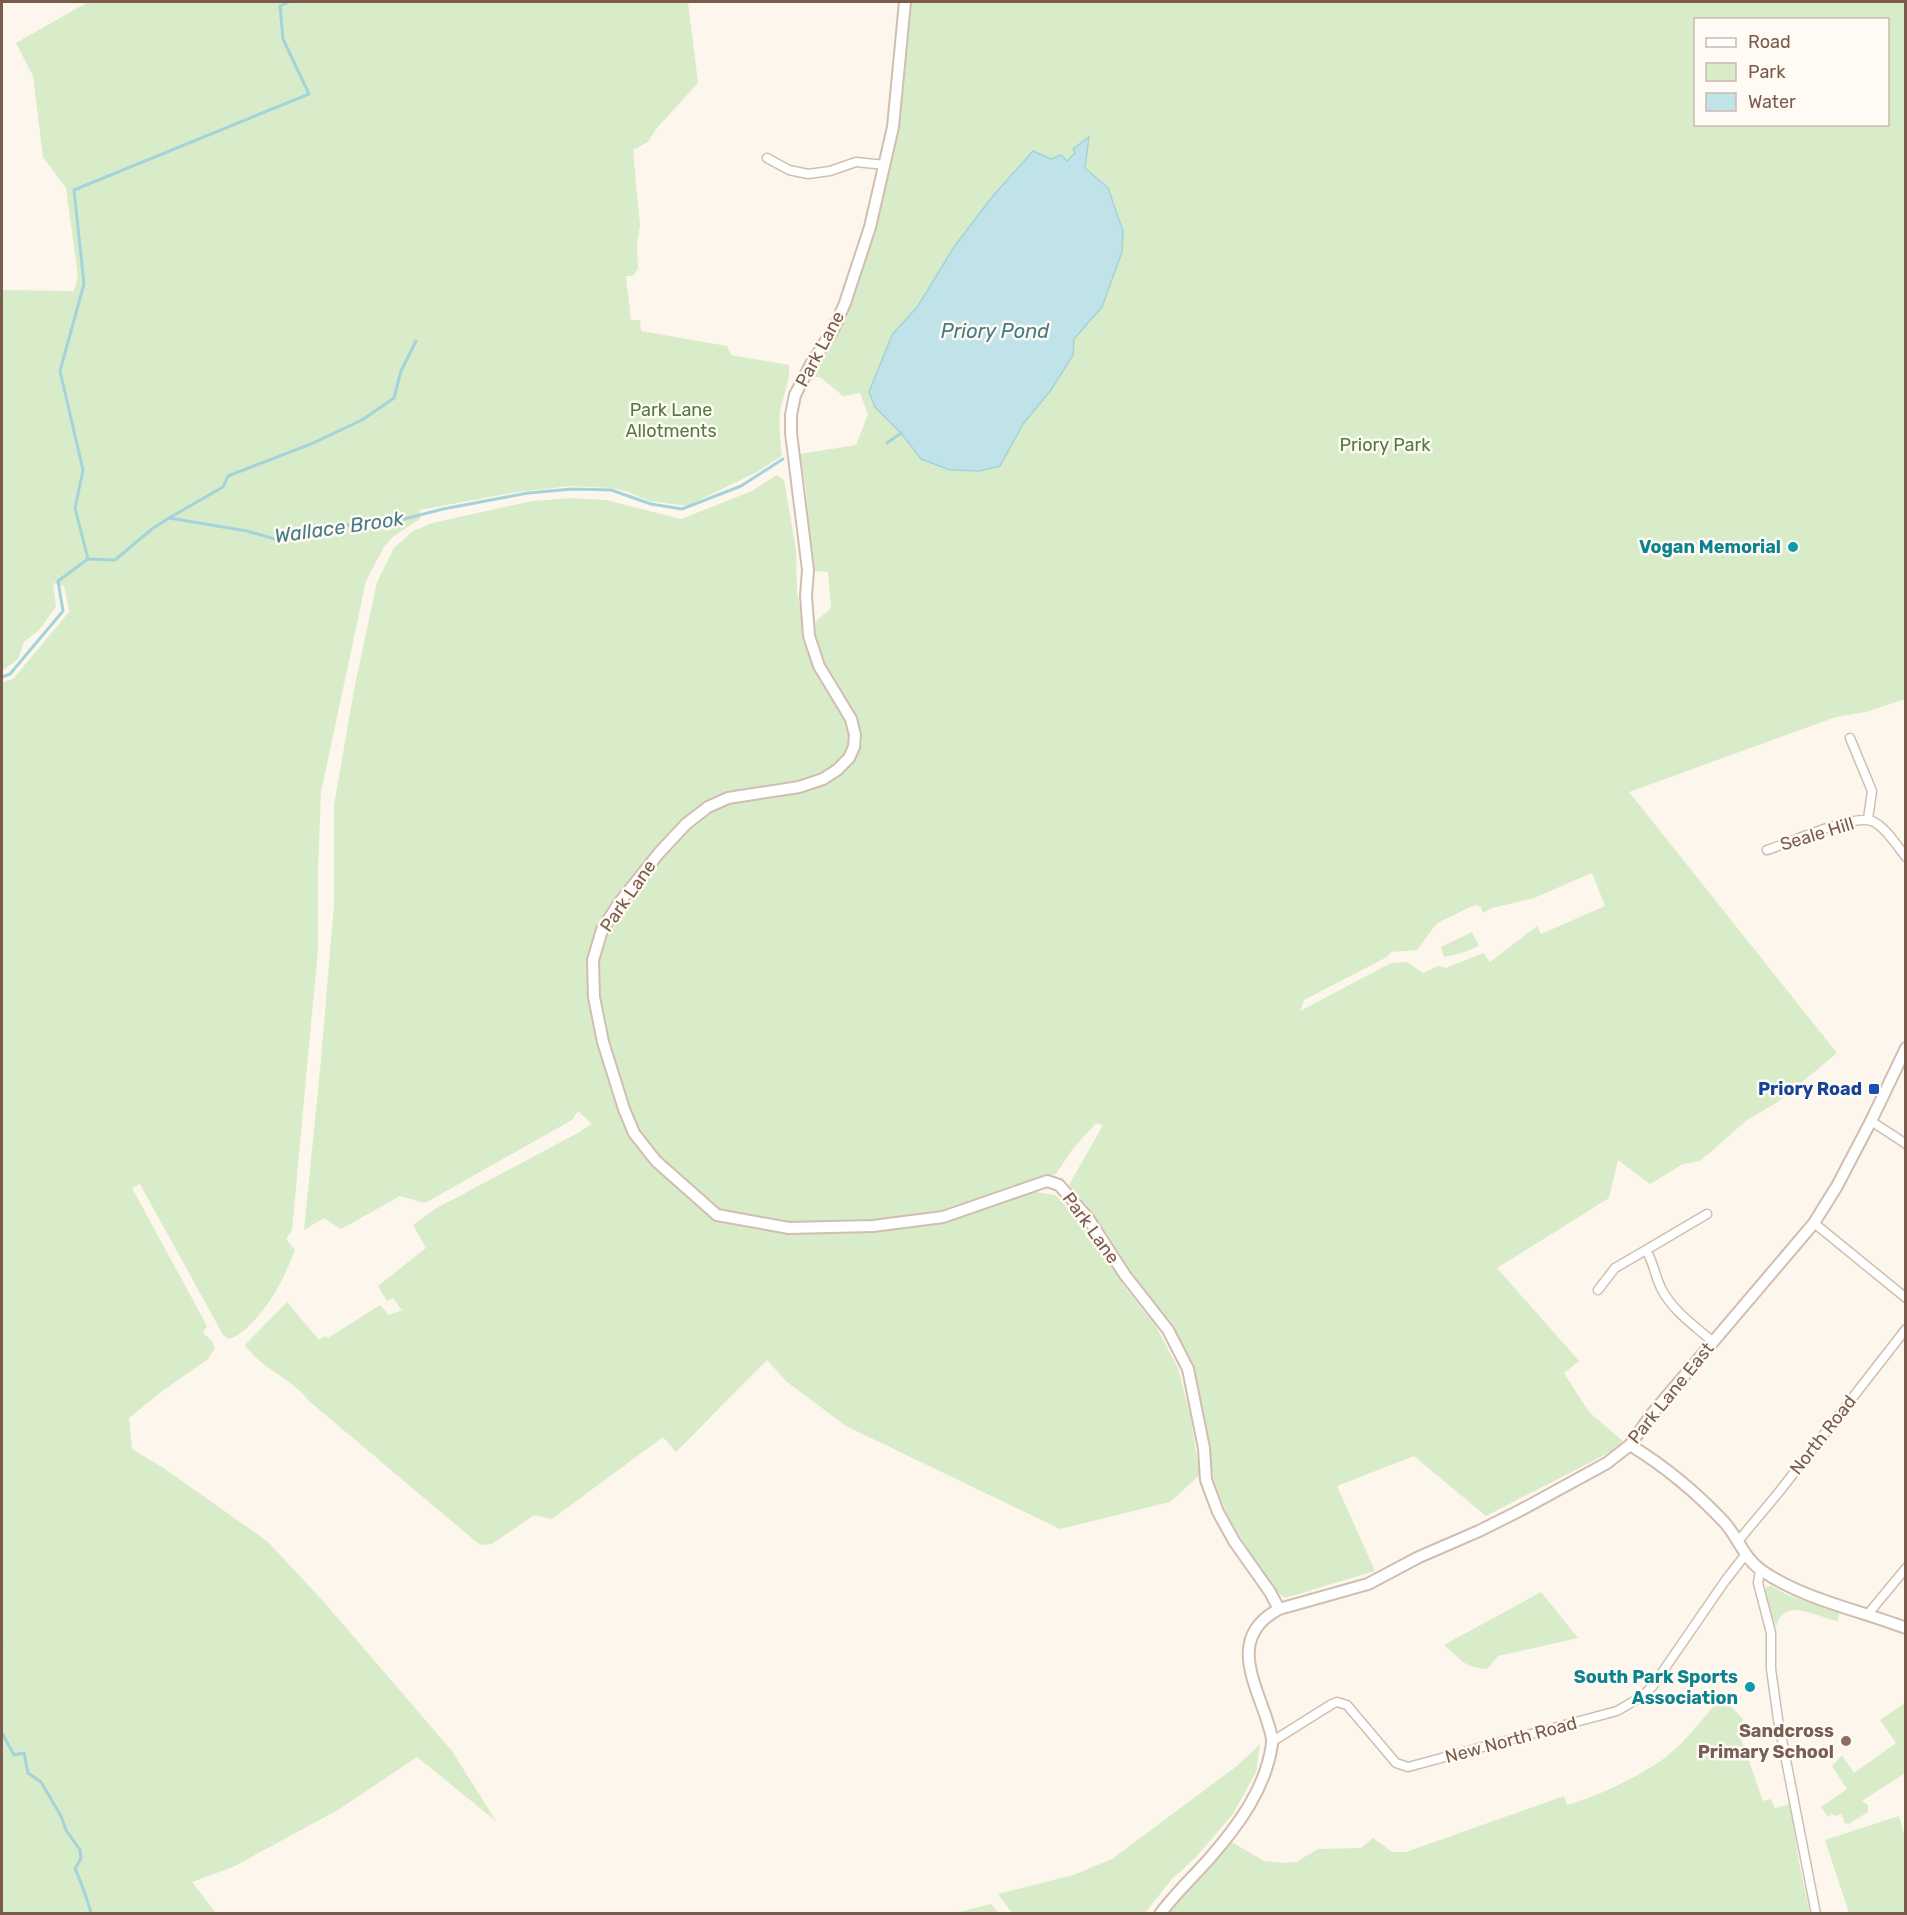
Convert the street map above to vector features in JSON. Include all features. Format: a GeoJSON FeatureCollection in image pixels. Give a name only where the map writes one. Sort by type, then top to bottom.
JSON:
{"type":"FeatureCollection","features":[{"type":"Feature","properties":{"kind":"street","name":"Park Lane"},"geometry":{"type":"LineString","coordinates":[[905,2],[895,110],[870,227],[833,330],[811,364],[795,395],[791,415],[790,434],[808,570],[806,596],[809,636],[819,666],[851,719],[855,735],[854,747],[849,759],[837,770],[823,778],[799,787],[728,798],[708,807],[686,824],[659,853],[619,903],[602,930],[592,960],[594,997],[603,1042],[634,1133],[656,1161],[717,1215],[789,1228],[873,1226],[943,1217],[1047,1181],[1059,1185],[1088,1218],[1125,1275],[1168,1330],[1188,1369],[1204,1448],[1206,1480],[1218,1512],[1234,1541],[1279,1609]]}},
{"type":"Feature","properties":{"kind":"street"},"geometry":{"type":"LineString","coordinates":[[767,158],[789,170],[808,174],[830,171],[856,162],[885,165]]}},
{"type":"Feature","properties":{"kind":"street","name":"Seale Hill"},"geometry":{"type":"LineString","coordinates":[[1850,738],[1872,791],[1868,819]]}},
{"type":"Feature","properties":{"kind":"street","name":"Seale Hill"},"geometry":{"type":"LineString","coordinates":[[1767,850],[1845,822],[1868,819],[1882,828],[1905,857]]}},
{"type":"Feature","properties":{"kind":"street","name":"Park Lane East"},"geometry":{"type":"LineString","coordinates":[[1279,1609],[1368,1584],[1419,1557],[1521,1510],[1607,1463],[1630,1445],[1651,1414],[1814,1223],[1837,1186],[1905,1048]]}},
{"type":"Feature","properties":{"kind":"street"},"geometry":{"type":"LineString","coordinates":[[1871,1120],[1905,1144]]}},
{"type":"Feature","properties":{"kind":"street"},"geometry":{"type":"LineString","coordinates":[[1598,1290],[1615,1268],[1707,1214]]}},
{"type":"Feature","properties":{"kind":"street"},"geometry":{"type":"LineString","coordinates":[[1814,1223],[1905,1298]]}},
{"type":"Feature","properties":{"kind":"street"},"geometry":{"type":"LineString","coordinates":[[1646,1250],[1669,1301],[1678,1312],[1713,1342]]}},
{"type":"Feature","properties":{"kind":"street","name":"North Road"},"geometry":{"type":"LineString","coordinates":[[1739,1540],[1905,1329]]}},
{"type":"Feature","properties":{"kind":"street"},"geometry":{"type":"LineString","coordinates":[[1630,1445],[1677,1477],[1707,1505],[1739,1540],[1746,1554],[1760,1570],[1806,1594],[1905,1628]]}},
{"type":"Feature","properties":{"kind":"street","name":"New North Road"},"geometry":{"type":"LineString","coordinates":[[1273,1741],[1332,1704],[1342,1703],[1347,1705],[1396,1763],[1408,1767],[1617,1711],[1641,1697],[1652,1687],[1746,1554]]}},
{"type":"Feature","properties":{"kind":"street"},"geometry":{"type":"LineString","coordinates":[[1868,1614],[1905,1568]]}},
{"type":"Feature","properties":{"kind":"street"},"geometry":{"type":"LineString","coordinates":[[1760,1570],[1758,1583],[1771,1633],[1771,1669],[1778,1719],[1816,1914]]}},
{"type":"Feature","properties":{"kind":"street"},"geometry":{"type":"LineString","coordinates":[[1160,1914],[1210,1858],[1243,1815],[1262,1783],[1273,1741],[1254,1683],[1248,1649],[1249,1641],[1258,1624],[1279,1609]]}},
{"type":"Feature","properties":{"kind":"green space","name":"Park Lane Allotments"},"geometry":{"type":"Polygon","coordinates":[[[88,2],[688,2],[698,83],[656,129],[648,142],[633,150],[640,225],[637,245],[638,269],[633,276],[626,276],[631,320],[640,320],[641,331],[727,346],[731,355],[789,365],[780,412],[782,456],[757,472],[687,506],[650,501],[610,488],[571,486],[517,492],[420,510],[420,519],[394,536],[384,547],[366,581],[321,792],[318,949],[292,1230],[286,1239],[295,1250],[272,1297],[252,1323],[236,1336],[229,1339],[223,1335],[140,1184],[132,1188],[207,1326],[203,1333],[212,1341],[215,1348],[208,1359],[129,1418],[132,1449],[165,1469],[267,1541],[323,1601],[452,1751],[496,1821],[417,1757],[338,1810],[233,1867],[192,1882],[216,1913],[2,1913],[2,682],[13,679],[69,612],[64,586],[53,583],[56,607],[39,630],[24,642],[18,659],[2,671],[2,290],[74,291],[78,276],[66,188],[43,157],[33,76],[16,43],[88,2]]]}},
{"type":"Feature","properties":{"kind":"green space","name":"Priory Park"},"geometry":{"type":"Polygon","coordinates":[[[909,2],[1905,2],[1905,699],[1866,712],[1836,717],[1629,792],[1837,1053],[1778,1102],[1747,1120],[1700,1161],[1683,1164],[1650,1184],[1618,1160],[1609,1198],[1497,1268],[1579,1361],[1564,1373],[1589,1412],[1623,1441],[1612,1451],[1486,1516],[1414,1456],[1337,1486],[1375,1571],[1285,1598],[1271,1587],[1229,1518],[1214,1483],[1194,1365],[1169,1322],[1091,1211],[1069,1185],[1103,1125],[1096,1123],[1072,1150],[1056,1174],[1039,1178],[954,1210],[873,1221],[821,1222],[818,1233],[881,1231],[951,1220],[1028,1191],[1056,1195],[1099,1244],[1126,1289],[1155,1325],[1178,1368],[1190,1414],[1200,1475],[1170,1502],[1060,1529],[846,1426],[787,1382],[767,1360],[676,1452],[663,1437],[552,1519],[534,1515],[492,1544],[480,1545],[294,1386],[259,1361],[245,1345],[287,1302],[319,1340],[325,1336],[328,1338],[380,1305],[389,1315],[402,1310],[393,1298],[387,1301],[378,1286],[426,1248],[413,1225],[435,1209],[592,1124],[578,1111],[572,1120],[425,1203],[400,1196],[341,1229],[324,1218],[304,1230],[334,904],[334,805],[355,685],[377,582],[394,548],[413,531],[432,523],[532,501],[571,498],[606,500],[681,519],[752,491],[777,475],[784,480],[796,550],[797,592],[804,632],[831,608],[828,572],[812,571],[806,490],[800,454],[856,445],[868,414],[860,393],[843,396],[820,377],[810,377],[841,324],[890,165],[895,140],[909,2]],[[1592,873],[1534,898],[1492,908],[1483,913],[1480,906],[1475,905],[1437,923],[1417,950],[1391,952],[1387,957],[1304,1000],[1300,1011],[1391,963],[1407,962],[1423,973],[1438,966],[1446,968],[1483,953],[1490,962],[1537,926],[1541,934],[1605,906],[1592,873]]]}},
{"type":"Feature","properties":{"kind":"green space"},"geometry":{"type":"Polygon","coordinates":[[[1472,932],[1479,946],[1444,957],[1441,947],[1472,932]]]}},
{"type":"Feature","properties":{"kind":"green space"},"geometry":{"type":"Polygon","coordinates":[[[1767,1586],[1839,1613],[1838,1621],[1802,1610],[1794,1610],[1780,1617],[1776,1627],[1767,1601],[1767,1586]]]}},
{"type":"Feature","properties":{"kind":"green space"},"geometry":{"type":"Polygon","coordinates":[[[1541,1592],[1578,1638],[1498,1656],[1487,1669],[1459,1659],[1444,1645],[1541,1592]]]}},
{"type":"Feature","properties":{"kind":"green space"},"geometry":{"type":"Polygon","coordinates":[[[1721,1697],[1743,1719],[1740,1736],[1763,1801],[1771,1799],[1775,1808],[1790,1804],[1810,1913],[1165,1914],[1210,1868],[1230,1841],[1264,1861],[1283,1863],[1296,1862],[1318,1849],[1361,1848],[1373,1838],[1392,1852],[1406,1852],[1564,1796],[1567,1805],[1590,1797],[1624,1782],[1664,1758],[1690,1734],[1721,1697]]]}},
{"type":"Feature","properties":{"kind":"green space"},"geometry":{"type":"Polygon","coordinates":[[[1905,1703],[1905,1773],[1862,1801],[1868,1805],[1868,1812],[1849,1824],[1845,1823],[1841,1813],[1828,1817],[1821,1807],[1847,1789],[1832,1766],[1842,1755],[1854,1773],[1896,1743],[1880,1720],[1905,1703]]]}},
{"type":"Feature","properties":{"kind":"green space"},"geometry":{"type":"Polygon","coordinates":[[[1260,1744],[1256,1772],[1233,1814],[1196,1857],[1172,1879],[1145,1913],[1012,1913],[998,1894],[1073,1875],[1112,1859],[1237,1766],[1260,1744]]]}},
{"type":"Feature","properties":{"kind":"green space"},"geometry":{"type":"Polygon","coordinates":[[[1899,1816],[1905,1838],[1905,1913],[1849,1913],[1825,1840],[1899,1816]]]}},
{"type":"Feature","properties":{"kind":"green space"},"geometry":{"type":"Polygon","coordinates":[[[991,1904],[999,1913],[955,1913],[991,1904]]]}},
{"type":"Feature","properties":{"kind":"water","name":"Priory Pond"},"geometry":{"type":"Polygon","coordinates":[[[1089,137],[1085,168],[1108,188],[1123,231],[1122,252],[1102,307],[1074,339],[1073,355],[1051,390],[1023,424],[1000,466],[980,471],[950,470],[921,459],[901,433],[875,407],[869,392],[892,335],[918,306],[954,247],[992,197],[1033,151],[1051,159],[1061,155],[1067,161],[1075,153],[1073,149],[1089,137]]]}},
{"type":"Feature","properties":{"kind":"waterway"},"geometry":{"type":"LineString","coordinates":[[88,559],[75,508],[83,470],[60,371],[84,284],[74,190],[309,94],[283,39],[280,6],[289,2]]}},
{"type":"Feature","properties":{"kind":"waterway"},"geometry":{"type":"LineString","coordinates":[[169,518],[223,487],[228,476],[311,444],[362,420],[394,398],[401,371],[416,341]]}},
{"type":"Feature","properties":{"kind":"waterway"},"geometry":{"type":"LineString","coordinates":[[887,443],[901,433]]}},
{"type":"Feature","properties":{"kind":"waterway","name":"Wallace Brook"},"geometry":{"type":"LineString","coordinates":[[2,677],[10,674],[63,611],[58,581],[88,559],[115,560],[169,518],[247,531],[278,540],[316,528],[341,525],[381,525],[443,509],[528,493],[572,489],[611,490],[651,504],[682,509],[741,486],[783,459]]}},
{"type":"Feature","properties":{"kind":"waterway","name":"Wallace Brook"},"geometry":{"type":"LineString","coordinates":[[2,1733],[14,1755],[24,1753],[28,1773],[41,1782],[61,1816],[66,1830],[80,1850],[81,1858],[75,1869],[91,1914]]}},
{"type":"Feature","properties":{"kind":"place","name":"Vogan Memorial"},"geometry":{"type":"Point","coordinates":[1793,547]}},
{"type":"Feature","properties":{"kind":"place","name":"Priory Road"},"geometry":{"type":"Point","coordinates":[1874,1089]}},
{"type":"Feature","properties":{"kind":"place","name":"South Park Sports Association"},"geometry":{"type":"Point","coordinates":[1750,1687]}},
{"type":"Feature","properties":{"kind":"place","name":"Sandcross Primary School"},"geometry":{"type":"Point","coordinates":[1846,1741]}}]}
